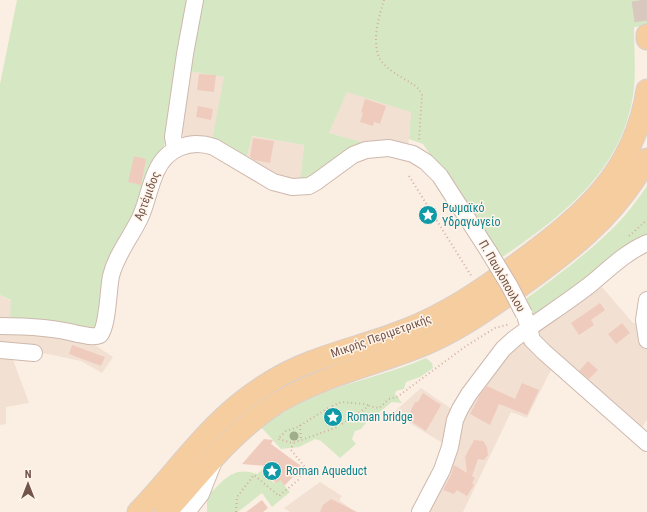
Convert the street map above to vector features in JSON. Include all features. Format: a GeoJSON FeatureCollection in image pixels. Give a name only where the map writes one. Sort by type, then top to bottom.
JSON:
{"type":"FeatureCollection","features":[{"type":"Feature","properties":{"kind":"main road","name":"Μικρής Περιμετρικής"},"geometry":{"type":"LineString","coordinates":[[138,512],[207,432],[246,397],[271,381],[306,364],[391,335],[433,318],[480,290],[565,228],[584,211],[602,191],[619,168],[634,139],[643,112],[647,90]]}},
{"type":"Feature","properties":{"kind":"main road","name":"Μικρής Περιμετρικής"},"geometry":{"type":"LineString","coordinates":[[166,512],[234,437],[250,422],[278,402],[319,383],[429,343],[472,320],[533,278],[580,242],[608,213],[631,185],[647,159]]}},
{"type":"Feature","properties":{"kind":"street"},"geometry":{"type":"LineString","coordinates":[[195,0],[184,54],[173,137],[175,148],[188,144],[208,145],[224,152],[274,182],[292,187],[309,186],[353,155],[366,150],[389,148],[417,156]]}},
{"type":"Feature","properties":{"kind":"street","name":"Αρτέμιδος"},"geometry":{"type":"LineString","coordinates":[[0,326],[38,326],[91,337],[100,335],[105,324],[113,270],[141,216],[158,166],[175,148]]}},
{"type":"Feature","properties":{"kind":"street","name":"Π. Παυλόπουλου"},"geometry":{"type":"LineString","coordinates":[[417,156],[436,171],[489,252],[509,285],[526,321],[532,340],[647,442]]}},
{"type":"Feature","properties":{"kind":"street"},"geometry":{"type":"LineString","coordinates":[[420,512],[442,470],[450,447],[455,420],[460,409],[503,349],[514,339],[526,321],[571,299],[624,256],[647,243]]}},
{"type":"Feature","properties":{"kind":"street"},"geometry":{"type":"LineString","coordinates":[[647,300],[644,320],[647,340]]}},
{"type":"Feature","properties":{"kind":"street"},"geometry":{"type":"LineString","coordinates":[[0,350],[34,353]]}},
{"type":"Feature","properties":{"kind":"street"},"geometry":{"type":"LineString","coordinates":[[187,512],[201,494],[216,456]]}},
{"type":"Feature","properties":{"kind":"path"},"geometry":{"type":"LineString","coordinates":[[384,0],[377,35],[378,53],[381,60],[393,72],[419,89],[422,95],[417,156]]}},
{"type":"Feature","properties":{"kind":"path"},"geometry":{"type":"LineString","coordinates":[[409,176],[480,290]]}},
{"type":"Feature","properties":{"kind":"path"},"geometry":{"type":"LineString","coordinates":[[332,406],[342,402],[365,404],[379,408],[389,399],[398,397],[466,346],[495,328],[505,324]]}},
{"type":"Feature","properties":{"kind":"path"},"geometry":{"type":"LineString","coordinates":[[342,424],[369,406]]}},
{"type":"Feature","properties":{"kind":"path"},"geometry":{"type":"LineString","coordinates":[[328,408],[300,425],[286,431],[278,439],[293,443],[338,428]]}},
{"type":"Feature","properties":{"kind":"path"},"geometry":{"type":"LineString","coordinates":[[300,425],[302,440]]}},
{"type":"Feature","properties":{"kind":"path"},"geometry":{"type":"LineString","coordinates":[[236,512],[237,497],[254,475],[279,496],[298,480],[305,467],[291,450],[293,443]]}},
{"type":"Feature","properties":{"kind":"shaded area"},"geometry":{"type":"Polygon","coordinates":[[[188,71],[225,77],[212,140],[185,137],[180,131],[188,71]]]}},
{"type":"Feature","properties":{"kind":"shaded area"},"geometry":{"type":"Polygon","coordinates":[[[347,91],[412,112],[408,146],[366,143],[329,133],[347,91]]]}},
{"type":"Feature","properties":{"kind":"shaded area"},"geometry":{"type":"Polygon","coordinates":[[[252,136],[304,145],[300,182],[293,182],[246,161],[252,136]]]}},
{"type":"Feature","properties":{"kind":"shaded area"},"geometry":{"type":"Polygon","coordinates":[[[602,287],[633,323],[647,322],[647,420],[640,430],[557,358],[527,418],[511,412],[463,512],[426,512],[454,450],[393,413],[421,388],[462,416],[493,370],[535,330],[602,287]]]}},
{"type":"Feature","properties":{"kind":"shaded area"},"geometry":{"type":"Polygon","coordinates":[[[0,295],[92,343],[113,357],[102,373],[81,361],[14,347],[12,357],[29,403],[6,407],[6,424],[0,425],[0,295]]]}},
{"type":"Feature","properties":{"kind":"shaded area"},"geometry":{"type":"Polygon","coordinates":[[[320,482],[342,496],[339,500],[355,512],[290,512],[284,508],[320,482]]]}},
{"type":"Feature","properties":{"kind":"green space"},"geometry":{"type":"Polygon","coordinates":[[[17,0],[188,0],[164,146],[153,163],[98,331],[10,321],[11,300],[0,295],[0,84],[17,0]]]}},
{"type":"Feature","properties":{"kind":"green space"},"geometry":{"type":"Polygon","coordinates":[[[200,0],[647,0],[647,26],[634,27],[635,80],[628,117],[618,143],[604,166],[587,188],[568,207],[547,225],[501,258],[423,144],[409,139],[411,112],[347,92],[329,133],[366,143],[317,175],[300,182],[304,145],[252,136],[246,161],[212,140],[224,77],[188,71],[200,0]]]}},
{"type":"Feature","properties":{"kind":"green space"},"geometry":{"type":"Polygon","coordinates":[[[647,186],[647,237],[534,318],[523,301],[568,268],[600,241],[625,215],[647,186]]]}},
{"type":"Feature","properties":{"kind":"green space"},"geometry":{"type":"Polygon","coordinates":[[[426,358],[432,363],[433,368],[420,377],[406,382],[404,389],[396,391],[395,394],[402,403],[392,402],[366,423],[361,429],[355,431],[352,439],[356,444],[340,458],[321,441],[315,439],[299,447],[281,449],[261,427],[275,417],[313,397],[426,358]]]}},
{"type":"Feature","properties":{"kind":"green space"},"geometry":{"type":"Polygon","coordinates":[[[263,469],[272,471],[268,477],[274,483],[282,479],[283,484],[290,492],[272,507],[262,493],[238,512],[207,512],[207,496],[229,476],[241,472],[257,474],[263,469]]]}},
{"type":"Feature","properties":{"kind":"building"},"geometry":{"type":"Polygon","coordinates":[[[199,74],[216,75],[214,92],[197,90],[199,74]]]}},
{"type":"Feature","properties":{"kind":"building"},"geometry":{"type":"Polygon","coordinates":[[[365,99],[386,106],[380,124],[374,122],[373,126],[360,122],[365,99]]]}},
{"type":"Feature","properties":{"kind":"building"},"geometry":{"type":"Polygon","coordinates":[[[198,106],[213,109],[211,120],[196,117],[198,106]]]}},
{"type":"Feature","properties":{"kind":"building"},"geometry":{"type":"Polygon","coordinates":[[[253,138],[274,141],[270,163],[254,160],[250,157],[253,138]]]}},
{"type":"Feature","properties":{"kind":"building"},"geometry":{"type":"Polygon","coordinates":[[[134,156],[146,159],[141,185],[128,182],[134,156]]]}},
{"type":"Feature","properties":{"kind":"building"},"geometry":{"type":"Polygon","coordinates":[[[600,303],[605,310],[591,320],[594,325],[579,335],[571,323],[600,303]]]}},
{"type":"Feature","properties":{"kind":"building"},"geometry":{"type":"Polygon","coordinates":[[[622,323],[630,333],[616,344],[608,334],[622,323]]]}},
{"type":"Feature","properties":{"kind":"building"},"geometry":{"type":"Polygon","coordinates":[[[72,345],[105,357],[101,366],[69,354],[72,345]]]}},
{"type":"Feature","properties":{"kind":"building"},"geometry":{"type":"Polygon","coordinates":[[[588,361],[598,370],[589,379],[579,371],[588,361]]]}},
{"type":"Feature","properties":{"kind":"building"},"geometry":{"type":"Polygon","coordinates":[[[522,383],[539,390],[527,415],[499,404],[490,425],[470,414],[480,395],[487,386],[515,399],[522,383]]]}},
{"type":"Feature","properties":{"kind":"building"},"geometry":{"type":"Polygon","coordinates":[[[423,393],[441,405],[426,431],[407,419],[415,402],[418,402],[423,393]]]}},
{"type":"Feature","properties":{"kind":"building"},"geometry":{"type":"Polygon","coordinates":[[[264,439],[273,440],[271,444],[301,466],[284,486],[281,480],[276,483],[268,477],[278,467],[242,464],[264,439]]]}},
{"type":"Feature","properties":{"kind":"building"},"geometry":{"type":"Polygon","coordinates":[[[474,440],[483,441],[487,447],[488,455],[484,460],[478,459],[472,476],[475,478],[472,483],[474,485],[467,496],[457,490],[454,494],[443,490],[451,475],[454,465],[467,473],[465,457],[474,440]]]}},
{"type":"Feature","properties":{"kind":"building"},"geometry":{"type":"Polygon","coordinates":[[[331,499],[357,512],[320,512],[323,505],[331,499]]]}},
{"type":"Feature","properties":{"kind":"building"},"geometry":{"type":"Polygon","coordinates":[[[262,500],[268,508],[263,512],[246,512],[262,500]]]}},
{"type":"Feature","properties":{"kind":"tunnel"},"geometry":{"type":"LineString","coordinates":[[642,0],[647,35]]}},
{"type":"Feature","properties":{"kind":"place","name":"Ρωμαϊκό Υδραγωγείο"},"geometry":{"type":"Point","coordinates":[428,215]}},
{"type":"Feature","properties":{"kind":"place","name":"Roman bridge"},"geometry":{"type":"Point","coordinates":[333,417]}},
{"type":"Feature","properties":{"kind":"place","name":"Roman Aqueduct"},"geometry":{"type":"Point","coordinates":[272,471]}}]}
